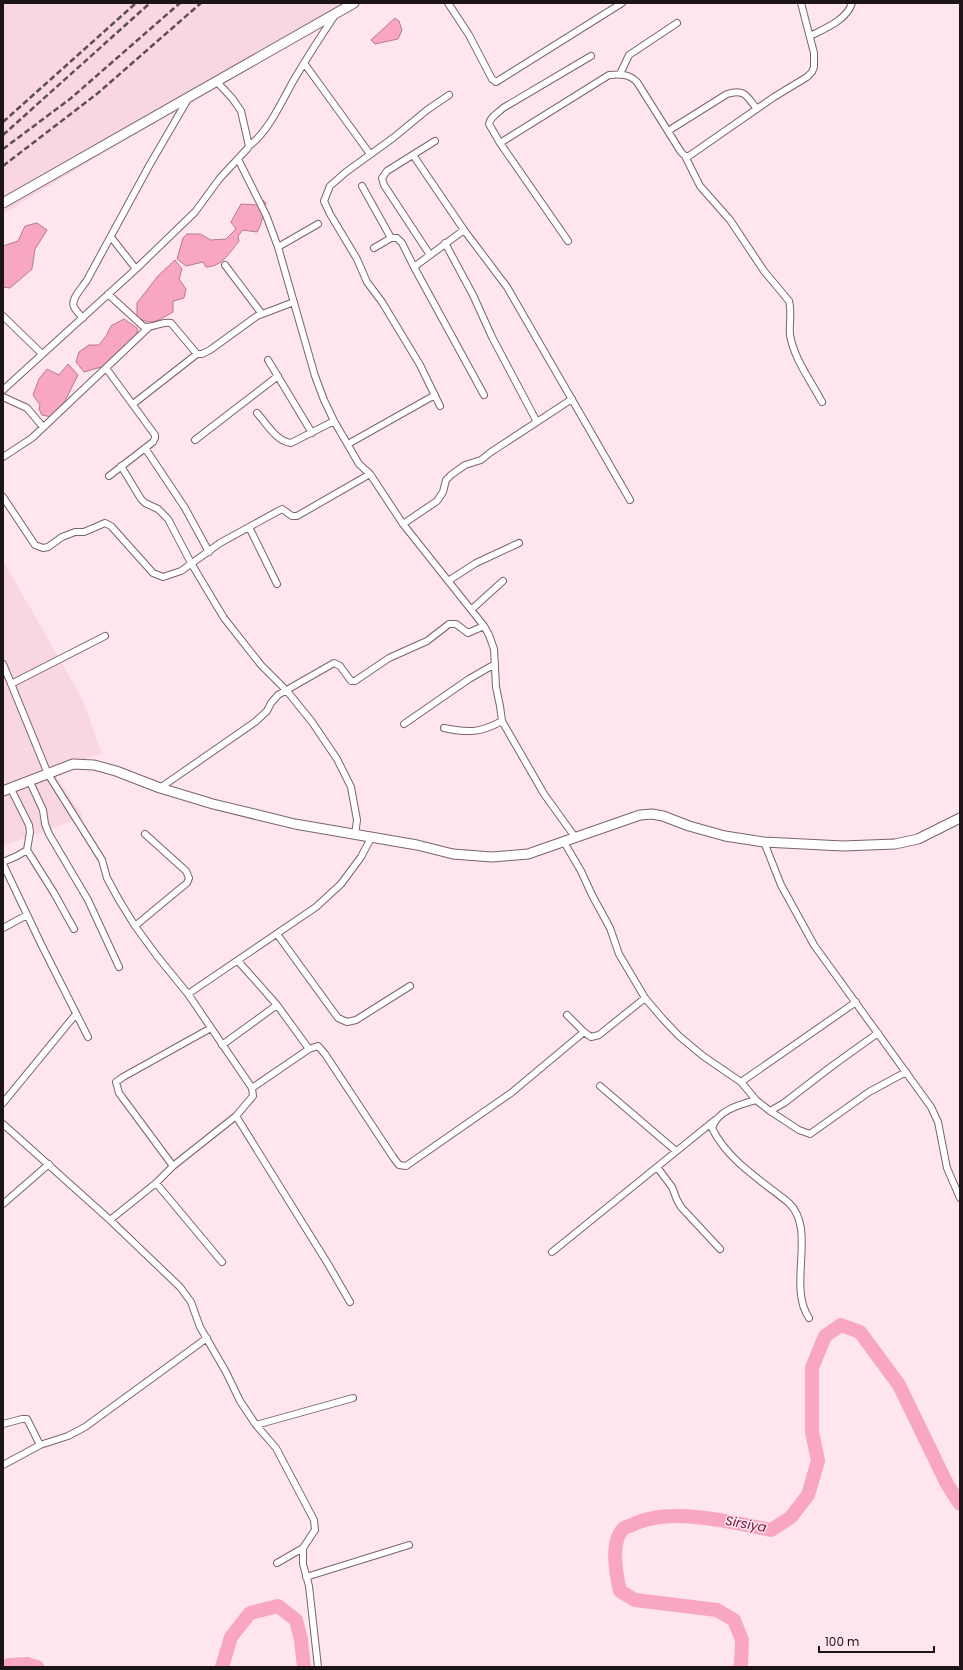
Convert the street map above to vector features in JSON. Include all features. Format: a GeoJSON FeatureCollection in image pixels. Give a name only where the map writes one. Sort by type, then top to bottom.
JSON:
{"type":"FeatureCollection","features":[{"type":"Feature","properties":{"kind":"street"},"geometry":{"type":"LineString","coordinates":[[3,204],[354,3]]}},
{"type":"Feature","properties":{"kind":"street"},"geometry":{"type":"LineString","coordinates":[[448,3],[469,35],[492,78],[496,82],[622,3]]}},
{"type":"Feature","properties":{"kind":"street"},"geometry":{"type":"LineString","coordinates":[[685,156],[689,156],[757,109],[801,81],[812,72],[815,60],[801,3]]}},
{"type":"Feature","properties":{"kind":"street"},"geometry":{"type":"LineString","coordinates":[[810,36],[840,19],[847,12],[852,3]]}},
{"type":"Feature","properties":{"kind":"street"},"geometry":{"type":"LineString","coordinates":[[3,390],[136,269],[195,212],[220,178],[268,125],[304,63],[337,12]]}},
{"type":"Feature","properties":{"kind":"street"},"geometry":{"type":"LineString","coordinates":[[620,74],[628,55],[677,23]]}},
{"type":"Feature","properties":{"kind":"street"},"geometry":{"type":"LineString","coordinates":[[568,241],[530,184],[500,143],[489,124],[494,115],[503,108],[591,56]]}},
{"type":"Feature","properties":{"kind":"street"},"geometry":{"type":"LineString","coordinates":[[304,63],[370,154]]}},
{"type":"Feature","properties":{"kind":"street"},"geometry":{"type":"LineString","coordinates":[[500,143],[609,75],[629,75],[638,82],[685,156],[700,186],[730,220],[764,271],[789,301],[791,307],[790,335],[792,344],[822,402]]}},
{"type":"Feature","properties":{"kind":"street"},"geometry":{"type":"LineString","coordinates":[[216,82],[232,98],[241,111],[249,146]]}},
{"type":"Feature","properties":{"kind":"street"},"geometry":{"type":"LineString","coordinates":[[668,130],[727,94],[735,91],[740,91],[745,94],[757,109]]}},
{"type":"Feature","properties":{"kind":"street"},"geometry":{"type":"LineString","coordinates":[[440,406],[420,365],[382,302],[367,282],[357,259],[330,214],[324,201],[330,186],[346,172],[449,94]]}},
{"type":"Feature","properties":{"kind":"street"},"geometry":{"type":"LineString","coordinates":[[83,318],[74,307],[75,298],[87,280],[148,166],[188,98]]}},
{"type":"Feature","properties":{"kind":"street"},"geometry":{"type":"LineString","coordinates":[[430,255],[384,185],[382,178],[388,171],[435,141]]}},
{"type":"Feature","properties":{"kind":"street"},"geometry":{"type":"LineString","coordinates":[[413,155],[464,230],[507,287],[630,500]]}},
{"type":"Feature","properties":{"kind":"street"},"geometry":{"type":"LineString","coordinates":[[238,159],[266,215],[278,247],[315,376],[334,421],[359,464],[370,474],[404,524],[484,626],[494,649],[496,664],[496,687],[502,721],[544,794],[575,837]]}},
{"type":"Feature","properties":{"kind":"street"},"geometry":{"type":"LineString","coordinates":[[362,186],[391,238]]}},
{"type":"Feature","properties":{"kind":"street"},"geometry":{"type":"LineString","coordinates":[[278,247],[318,224]]}},
{"type":"Feature","properties":{"kind":"street"},"geometry":{"type":"LineString","coordinates":[[414,267],[464,230]]}},
{"type":"Feature","properties":{"kind":"street"},"geometry":{"type":"LineString","coordinates":[[111,237],[136,269]]}},
{"type":"Feature","properties":{"kind":"street"},"geometry":{"type":"LineString","coordinates":[[374,248],[391,238],[397,238],[402,243],[484,395]]}},
{"type":"Feature","properties":{"kind":"street"},"geometry":{"type":"LineString","coordinates":[[445,243],[537,422]]}},
{"type":"Feature","properties":{"kind":"street"},"geometry":{"type":"LineString","coordinates":[[225,265],[262,314]]}},
{"type":"Feature","properties":{"kind":"street"},"geometry":{"type":"LineString","coordinates":[[108,294],[144,327],[153,328],[164,322],[171,323],[197,354]]}},
{"type":"Feature","properties":{"kind":"street"},"geometry":{"type":"LineString","coordinates":[[133,404],[197,354],[202,354],[210,350],[262,314],[294,302]]}},
{"type":"Feature","properties":{"kind":"street"},"geometry":{"type":"LineString","coordinates":[[3,316],[42,354]]}},
{"type":"Feature","properties":{"kind":"street"},"geometry":{"type":"LineString","coordinates":[[3,457],[32,438],[148,328]]}},
{"type":"Feature","properties":{"kind":"street"},"geometry":{"type":"LineString","coordinates":[[268,360],[312,433]]}},
{"type":"Feature","properties":{"kind":"street"},"geometry":{"type":"LineString","coordinates":[[106,368],[155,435],[152,442],[109,476]]}},
{"type":"Feature","properties":{"kind":"street"},"geometry":{"type":"LineString","coordinates":[[195,440],[278,376]]}},
{"type":"Feature","properties":{"kind":"street"},"geometry":{"type":"LineString","coordinates":[[348,444],[435,395]]}},
{"type":"Feature","properties":{"kind":"street"},"geometry":{"type":"LineString","coordinates":[[3,397],[27,408],[43,427]]}},
{"type":"Feature","properties":{"kind":"street"},"geometry":{"type":"LineString","coordinates":[[404,524],[437,501],[443,492],[446,480],[458,469],[481,460],[572,399]]}},
{"type":"Feature","properties":{"kind":"street"},"geometry":{"type":"LineString","coordinates":[[258,413],[278,437],[284,442],[291,443],[334,421]]}},
{"type":"Feature","properties":{"kind":"street"},"geometry":{"type":"LineString","coordinates":[[145,448],[185,508],[209,552]]}},
{"type":"Feature","properties":{"kind":"street"},"geometry":{"type":"LineString","coordinates":[[121,466],[145,504],[158,509],[168,519],[191,563],[224,618],[261,666],[287,691],[312,722],[346,774],[351,788],[357,820],[355,835]]}},
{"type":"Feature","properties":{"kind":"street"},"geometry":{"type":"LineString","coordinates":[[3,497],[35,545],[40,547],[48,546],[62,537],[75,532],[84,532],[105,523],[111,526],[157,576],[163,577],[173,575],[209,552],[220,543],[282,509],[292,516],[297,516],[370,474]]}},
{"type":"Feature","properties":{"kind":"street"},"geometry":{"type":"LineString","coordinates":[[249,526],[277,584]]}},
{"type":"Feature","properties":{"kind":"street"},"geometry":{"type":"LineString","coordinates":[[448,581],[476,563],[519,543]]}},
{"type":"Feature","properties":{"kind":"street"},"geometry":{"type":"LineString","coordinates":[[472,609],[502,581]]}},
{"type":"Feature","properties":{"kind":"street"},"geometry":{"type":"LineString","coordinates":[[160,788],[255,722],[267,711],[271,703],[278,695],[334,664],[340,666],[351,681],[355,682],[389,658],[427,642],[449,624],[456,624],[468,633],[484,626]]}},
{"type":"Feature","properties":{"kind":"street"},"geometry":{"type":"LineString","coordinates":[[10,684],[105,636]]}},
{"type":"Feature","properties":{"kind":"street"},"geometry":{"type":"LineString","coordinates":[[3,664],[48,774],[102,860],[106,878],[135,926],[188,994],[252,1088],[252,1096],[236,1116],[173,1166],[156,1183],[110,1220]]}},
{"type":"Feature","properties":{"kind":"street"},"geometry":{"type":"LineString","coordinates":[[404,724],[469,680],[496,664]]}},
{"type":"Feature","properties":{"kind":"street"},"geometry":{"type":"LineString","coordinates":[[444,728],[474,732],[489,728],[502,721]]}},
{"type":"Feature","properties":{"kind":"street"},"geometry":{"type":"LineString","coordinates":[[74,928],[27,850],[30,832],[29,825],[7,790],[73,764],[94,766],[116,771],[160,788],[213,804],[296,824],[417,845],[453,854],[492,857],[528,854],[640,815],[652,814],[663,816],[689,826],[718,834],[764,842],[844,846],[895,844],[918,839],[960,818]]}},
{"type":"Feature","properties":{"kind":"street"},"geometry":{"type":"LineString","coordinates":[[30,782],[43,810],[50,834],[88,900],[119,967]]}},
{"type":"Feature","properties":{"kind":"street"},"geometry":{"type":"LineString","coordinates":[[135,926],[187,883],[189,878],[186,871],[145,834]]}},
{"type":"Feature","properties":{"kind":"street"},"geometry":{"type":"LineString","coordinates":[[188,994],[316,907],[341,884],[362,857],[371,838]]}},
{"type":"Feature","properties":{"kind":"street"},"geometry":{"type":"LineString","coordinates":[[564,842],[581,870],[592,895],[610,928],[619,954],[645,998],[679,1036],[703,1056],[741,1082],[756,1100],[770,1111],[799,1130],[810,1134],[869,1092],[906,1072]]}},
{"type":"Feature","properties":{"kind":"street"},"geometry":{"type":"LineString","coordinates":[[764,842],[782,885],[814,945],[931,1107],[938,1122],[946,1168],[960,1198]]}},
{"type":"Feature","properties":{"kind":"street"},"geometry":{"type":"LineString","coordinates":[[27,850],[3,863],[27,915],[88,1037]]}},
{"type":"Feature","properties":{"kind":"street"},"geometry":{"type":"LineString","coordinates":[[3,928],[27,915]]}},
{"type":"Feature","properties":{"kind":"street"},"geometry":{"type":"LineString","coordinates":[[277,934],[338,1018],[347,1022],[356,1020],[410,986]]}},
{"type":"Feature","properties":{"kind":"street"},"geometry":{"type":"LineString","coordinates":[[238,961],[277,1005],[309,1049]]}},
{"type":"Feature","properties":{"kind":"street"},"geometry":{"type":"LineString","coordinates":[[567,1015],[591,1037],[598,1035],[645,998]]}},
{"type":"Feature","properties":{"kind":"street"},"geometry":{"type":"LineString","coordinates":[[741,1082],[856,1002]]}},
{"type":"Feature","properties":{"kind":"street"},"geometry":{"type":"LineString","coordinates":[[222,1045],[277,1005]]}},
{"type":"Feature","properties":{"kind":"street"},"geometry":{"type":"LineString","coordinates":[[3,1103],[76,1014]]}},
{"type":"Feature","properties":{"kind":"street"},"geometry":{"type":"LineString","coordinates":[[173,1166],[119,1094],[116,1082],[211,1028]]}},
{"type":"Feature","properties":{"kind":"street"},"geometry":{"type":"LineString","coordinates":[[252,1088],[309,1049],[318,1046],[325,1054],[393,1157],[399,1164],[406,1166],[511,1093],[584,1032]]}},
{"type":"Feature","properties":{"kind":"street"},"geometry":{"type":"LineString","coordinates":[[770,1111],[784,1103],[878,1033]]}},
{"type":"Feature","properties":{"kind":"street"},"geometry":{"type":"LineString","coordinates":[[600,1086],[676,1151]]}},
{"type":"Feature","properties":{"kind":"street"},"geometry":{"type":"LineString","coordinates":[[552,1252],[714,1120],[734,1106],[756,1100]]}},
{"type":"Feature","properties":{"kind":"street"},"geometry":{"type":"LineString","coordinates":[[236,1116],[350,1302]]}},
{"type":"Feature","properties":{"kind":"street"},"geometry":{"type":"LineString","coordinates":[[714,1120],[712,1128],[723,1147],[744,1168],[789,1203],[800,1220],[800,1295],[803,1310],[809,1318]]}},
{"type":"Feature","properties":{"kind":"street"},"geometry":{"type":"LineString","coordinates":[[3,1124],[110,1220],[180,1287],[191,1302],[200,1327],[240,1401],[256,1425],[276,1448],[314,1520],[315,1530],[303,1548],[278,1563]]}},
{"type":"Feature","properties":{"kind":"street"},"geometry":{"type":"LineString","coordinates":[[3,1204],[49,1164]]}},
{"type":"Feature","properties":{"kind":"street"},"geometry":{"type":"LineString","coordinates":[[657,1167],[672,1187],[681,1207],[720,1249]]}},
{"type":"Feature","properties":{"kind":"street"},"geometry":{"type":"LineString","coordinates":[[156,1183],[222,1262]]}},
{"type":"Feature","properties":{"kind":"street"},"geometry":{"type":"LineString","coordinates":[[3,1465],[40,1445],[68,1436],[85,1427],[207,1338]]}},
{"type":"Feature","properties":{"kind":"street"},"geometry":{"type":"LineString","coordinates":[[256,1425],[353,1398]]}},
{"type":"Feature","properties":{"kind":"street"},"geometry":{"type":"LineString","coordinates":[[3,1424],[22,1419],[27,1420],[40,1445]]}},
{"type":"Feature","properties":{"kind":"street"},"geometry":{"type":"LineString","coordinates":[[306,1577],[409,1545]]}},
{"type":"Feature","properties":{"kind":"street"},"geometry":{"type":"LineString","coordinates":[[303,1548],[303,1564],[318,1667]]}},
{"type":"Feature","properties":{"kind":"shaded area"},"geometry":{"type":"Polygon","coordinates":[[[3,3],[351,3],[3,214],[3,3]]]}},
{"type":"Feature","properties":{"kind":"shaded area"},"geometry":{"type":"Polygon","coordinates":[[[395,18],[399,21],[402,30],[398,39],[375,44],[371,40],[395,18]]]}},
{"type":"Feature","properties":{"kind":"shaded area"},"geometry":{"type":"Polygon","coordinates":[[[263,200],[266,203],[257,232],[243,230],[238,236],[239,241],[221,262],[206,267],[203,262],[186,266],[177,259],[183,238],[187,234],[200,234],[211,240],[226,239],[236,229],[231,222],[241,204],[257,205],[263,200]]]}},
{"type":"Feature","properties":{"kind":"shaded area"},"geometry":{"type":"Polygon","coordinates":[[[37,223],[47,230],[35,249],[32,269],[10,288],[3,287],[3,246],[18,241],[25,226],[37,223]]]}},
{"type":"Feature","properties":{"kind":"shaded area"},"geometry":{"type":"Polygon","coordinates":[[[175,260],[182,269],[179,279],[186,289],[184,298],[173,301],[173,312],[159,320],[147,322],[137,317],[137,303],[158,276],[175,260]]]}},
{"type":"Feature","properties":{"kind":"shaded area"},"geometry":{"type":"Polygon","coordinates":[[[124,319],[137,328],[138,342],[113,356],[108,365],[84,372],[76,362],[79,352],[89,345],[99,345],[111,326],[124,319]]]}},
{"type":"Feature","properties":{"kind":"shaded area"},"geometry":{"type":"Polygon","coordinates":[[[68,364],[78,375],[65,401],[51,417],[42,415],[39,409],[40,405],[33,395],[39,379],[47,369],[59,375],[68,364]]]}},
{"type":"Feature","properties":{"kind":"shaded area"},"geometry":{"type":"Polygon","coordinates":[[[5,564],[82,698],[102,754],[51,770],[84,817],[3,846],[3,565],[5,564]]]}},
{"type":"Feature","properties":{"kind":"waterway","name":"Sirsiya"},"geometry":{"type":"LineString","coordinates":[[740,1667],[742,1640],[734,1620],[717,1610],[635,1600],[620,1591],[615,1559],[616,1542],[623,1529],[647,1519],[682,1516],[700,1517],[771,1530],[791,1517],[808,1495],[818,1461],[812,1432],[812,1368],[825,1336],[841,1325],[860,1332],[899,1385],[947,1484],[960,1504]]}},
{"type":"Feature","properties":{"kind":"waterway","name":"Sirsiya"},"geometry":{"type":"LineString","coordinates":[[222,1667],[231,1637],[250,1613],[278,1606],[296,1620],[301,1640],[304,1667]]}},
{"type":"Feature","properties":{"kind":"waterway","name":"Sirsiya"},"geometry":{"type":"LineString","coordinates":[[8,1667],[9,1665],[27,1664],[37,1667]]}},
{"type":"Feature","properties":{"kind":"railway"},"geometry":{"type":"LineString","coordinates":[[3,122],[136,3]]}},
{"type":"Feature","properties":{"kind":"railway"},"geometry":{"type":"LineString","coordinates":[[3,135],[150,3]]}},
{"type":"Feature","properties":{"kind":"railway"},"geometry":{"type":"LineString","coordinates":[[3,149],[70,99],[180,3]]}},
{"type":"Feature","properties":{"kind":"railway"},"geometry":{"type":"LineString","coordinates":[[3,166],[98,93],[201,3]]}}]}
